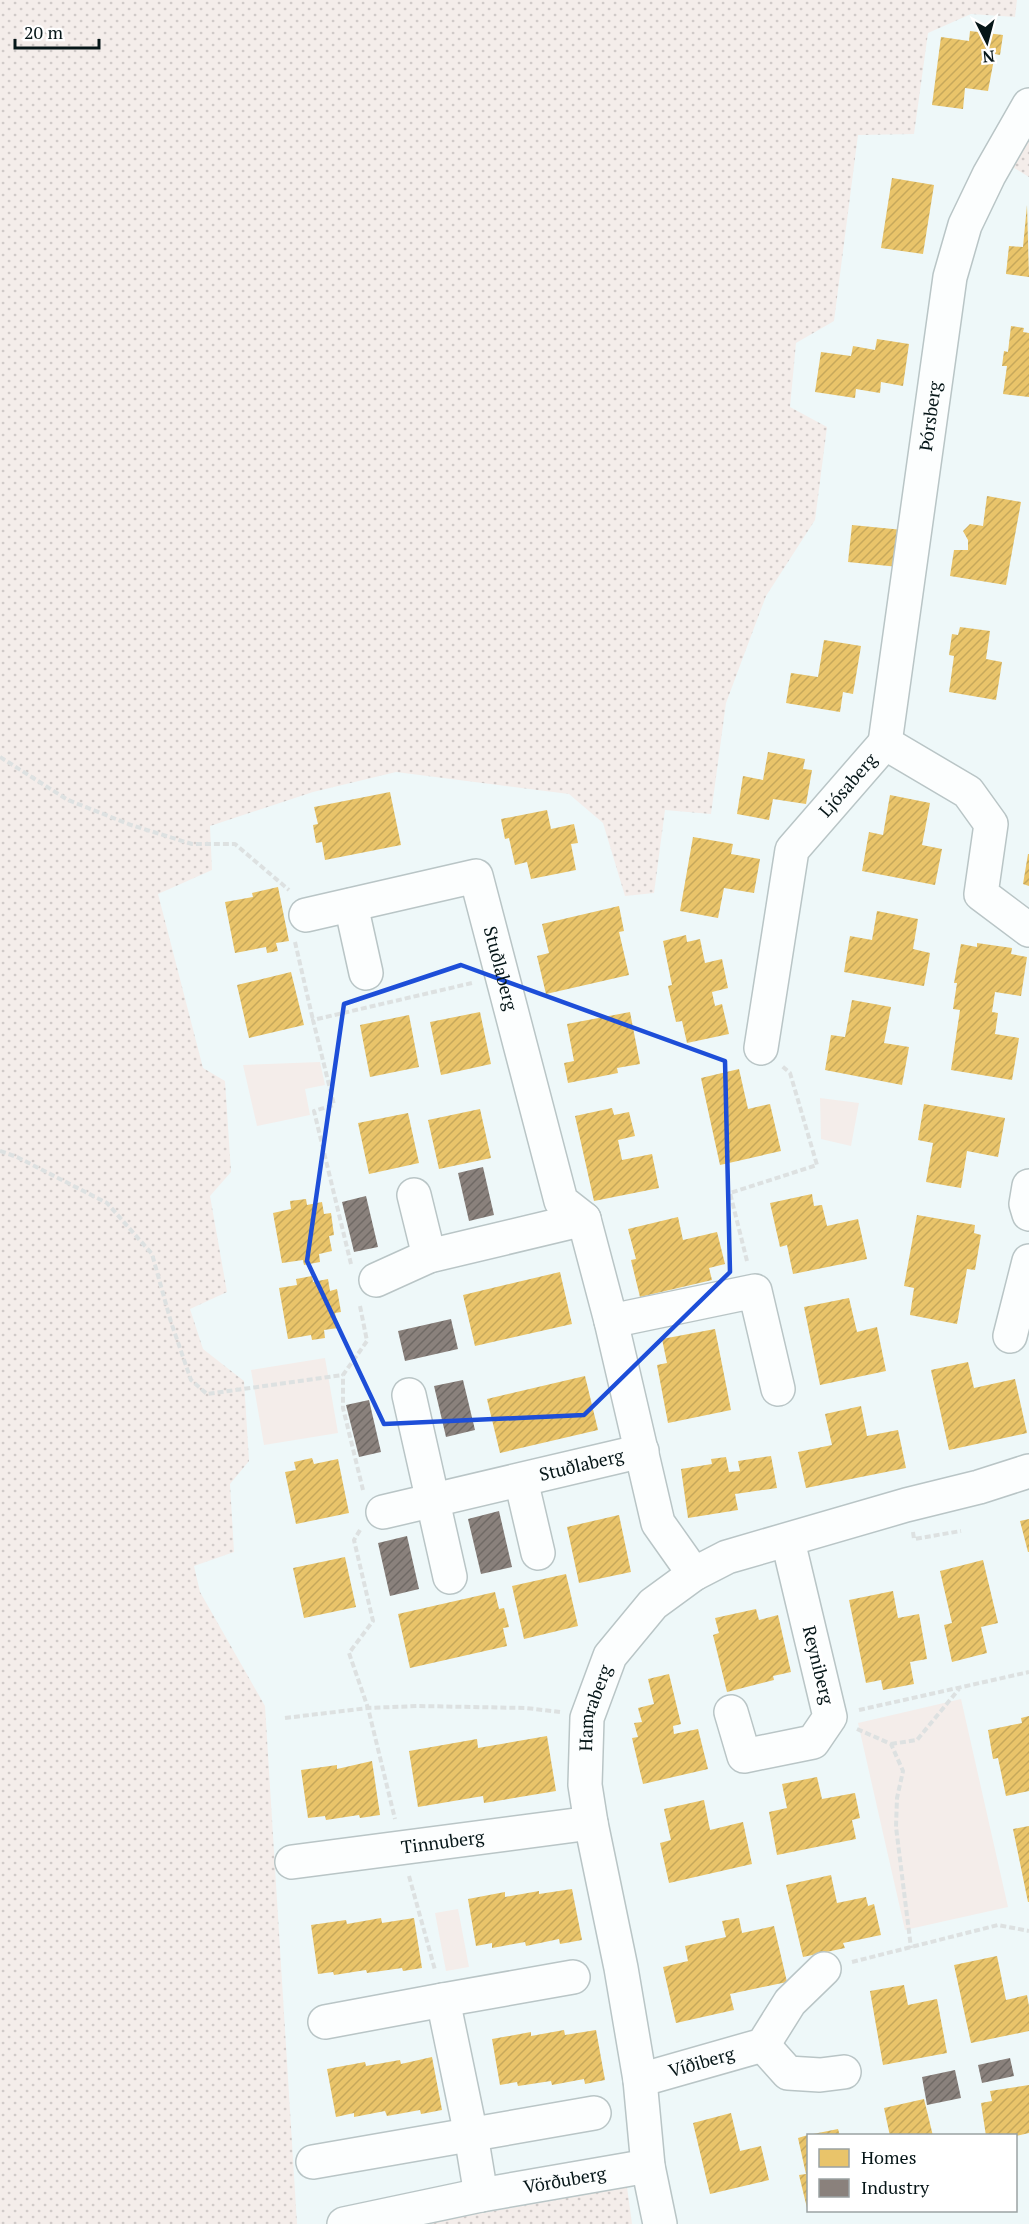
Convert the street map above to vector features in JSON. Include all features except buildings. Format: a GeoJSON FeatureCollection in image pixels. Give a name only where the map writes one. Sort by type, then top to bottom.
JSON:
{"type":"FeatureCollection","features":[{"type":"Feature","properties":{"kind":"street","name":"Þórsberg"},"geometry":{"type":"LineString","coordinates":[[885,743],[950,277],[965,225],[989,175],[1029,105]]}},
{"type":"Feature","properties":{"kind":"street","name":"Ljósaberg"},"geometry":{"type":"LineString","coordinates":[[761,1048],[792,850],[885,743],[968,792],[991,824],[981,894],[1029,930]]}},
{"type":"Feature","properties":{"kind":"street","name":"Stuðlaberg"},"geometry":{"type":"LineString","coordinates":[[299,923],[351,905],[476,876],[561,1201],[584,1219],[611,1321],[658,1523],[694,1574]]}},
{"type":"Feature","properties":{"kind":"street"},"geometry":{"type":"LineString","coordinates":[[351,905],[366,973]]}},
{"type":"Feature","properties":{"kind":"street"},"geometry":{"type":"LineString","coordinates":[[1029,1186],[1026,1204],[1029,1214]]}},
{"type":"Feature","properties":{"kind":"street"},"geometry":{"type":"LineString","coordinates":[[414,1195],[429,1256]]}},
{"type":"Feature","properties":{"kind":"street"},"geometry":{"type":"LineString","coordinates":[[362,1282],[429,1256],[584,1219]]}},
{"type":"Feature","properties":{"kind":"street"},"geometry":{"type":"LineString","coordinates":[[1010,1336],[1029,1261]]}},
{"type":"Feature","properties":{"kind":"street"},"geometry":{"type":"LineString","coordinates":[[611,1321],[755,1291],[778,1389]]}},
{"type":"Feature","properties":{"kind":"street"},"geometry":{"type":"LineString","coordinates":[[409,1395],[450,1577]]}},
{"type":"Feature","properties":{"kind":"street","name":"Stuðlaberg"},"geometry":{"type":"LineString","coordinates":[[370,1510],[433,1500],[642,1451]]}},
{"type":"Feature","properties":{"kind":"street","name":"Hamraberg"},"geometry":{"type":"LineString","coordinates":[[660,2224],[648,2166],[640,2080],[621,1968],[585,1785],[587,1718],[610,1656],[653,1604],[694,1574],[727,1557],[1029,1471]]}},
{"type":"Feature","properties":{"kind":"street","name":"Stuðlaberg"},"geometry":{"type":"LineString","coordinates":[[521,1480],[538,1552]]}},
{"type":"Feature","properties":{"kind":"street","name":"Reyniberg"},"geometry":{"type":"LineString","coordinates":[[731,1712],[744,1756],[813,1742],[830,1717],[788,1541]]}},
{"type":"Feature","properties":{"kind":"street","name":"Tinnuberg"},"geometry":{"type":"LineString","coordinates":[[292,1862],[591,1823]]}},
{"type":"Feature","properties":{"kind":"street"},"geometry":{"type":"LineString","coordinates":[[824,1969],[790,2002],[763,2045],[788,2073],[820,2075],[844,2072]]}},
{"type":"Feature","properties":{"kind":"street"},"geometry":{"type":"LineString","coordinates":[[325,2022],[573,1977]]}},
{"type":"Feature","properties":{"kind":"street"},"geometry":{"type":"LineString","coordinates":[[443,2000],[471,2135],[480,2195]]}},
{"type":"Feature","properties":{"kind":"street","name":"Víðiberg"},"geometry":{"type":"LineString","coordinates":[[640,2080],[763,2045]]}},
{"type":"Feature","properties":{"kind":"street"},"geometry":{"type":"LineString","coordinates":[[313,2162],[594,2113]]}},
{"type":"Feature","properties":{"kind":"street","name":"Vörðuberg"},"geometry":{"type":"LineString","coordinates":[[344,2224],[480,2195],[648,2166]]}},
{"type":"Feature","properties":{"kind":"path"},"geometry":{"type":"LineString","coordinates":[[0,757],[68,800],[131,825],[192,844],[235,844],[295,895],[313,1020],[334,1106],[314,1111],[362,1282],[367,1341],[343,1375],[343,1408],[370,1510],[354,1540],[373,1621],[350,1653],[368,1708],[402,1848],[443,2000]]}},
{"type":"Feature","properties":{"kind":"path"},"geometry":{"type":"LineString","coordinates":[[313,1020],[472,984],[470,972]]}},
{"type":"Feature","properties":{"kind":"path"},"geometry":{"type":"LineString","coordinates":[[755,1291],[730,1193],[817,1165],[790,1073],[761,1048]]}},
{"type":"Feature","properties":{"kind":"path"},"geometry":{"type":"LineString","coordinates":[[0,1152],[17,1157],[107,1203],[152,1254],[171,1322],[191,1380],[207,1394],[343,1375]]}},
{"type":"Feature","properties":{"kind":"path"},"geometry":{"type":"LineString","coordinates":[[830,1717],[1029,1672]]}},
{"type":"Feature","properties":{"kind":"path"},"geometry":{"type":"LineString","coordinates":[[830,1717],[891,1744],[917,1740],[959,1688]]}},
{"type":"Feature","properties":{"kind":"path"},"geometry":{"type":"LineString","coordinates":[[285,1718],[368,1708],[417,1706],[526,1708],[552,1710],[587,1718]]}},
{"type":"Feature","properties":{"kind":"path"},"geometry":{"type":"LineString","coordinates":[[891,1744],[903,1771],[897,1798],[896,1827],[912,1948]]}},
{"type":"Feature","properties":{"kind":"path"},"geometry":{"type":"LineString","coordinates":[[824,1969],[998,1925],[1029,1931]]}},
{"type":"Feature","properties":{"kind":"highlighted area"},"geometry":{"type":"Polygon","coordinates":[[[461,965],[725,1061],[730,1272],[584,1415],[384,1424],[307,1261],[344,1004],[461,965]]]}},
{"type":"Feature","properties":{"kind":"shaded area"},"geometry":{"type":"Polygon","coordinates":[[[0,0],[1017,0],[1015,17],[971,14],[928,33],[914,134],[858,135],[834,321],[796,343],[790,407],[827,427],[815,520],[766,596],[726,703],[711,814],[665,810],[654,893],[625,896],[603,823],[569,794],[396,772],[313,792],[210,826],[212,870],[158,894],[203,1068],[225,1081],[231,1172],[210,1196],[227,1292],[190,1309],[203,1349],[244,1381],[249,1461],[230,1484],[234,1552],[194,1566],[200,1592],[265,1706],[297,2224],[0,2224],[0,0]]]}},
{"type":"Feature","properties":{"kind":"shaded area"},"geometry":{"type":"Polygon","coordinates":[[[1029,124],[1029,177],[1008,164],[1029,124]]]}},
{"type":"Feature","properties":{"kind":"shaded area"},"geometry":{"type":"Polygon","coordinates":[[[320,1062],[325,1085],[305,1089],[310,1115],[257,1126],[243,1065],[320,1062]]]}},
{"type":"Feature","properties":{"kind":"shaded area"},"geometry":{"type":"Polygon","coordinates":[[[820,1098],[859,1103],[851,1146],[821,1139],[820,1098]]]}},
{"type":"Feature","properties":{"kind":"shaded area"},"geometry":{"type":"Polygon","coordinates":[[[325,1358],[338,1433],[264,1445],[251,1370],[325,1358]]]}},
{"type":"Feature","properties":{"kind":"shaded area"},"geometry":{"type":"Polygon","coordinates":[[[961,1699],[1008,1907],[905,1930],[858,1723],[961,1699]]]}},
{"type":"Feature","properties":{"kind":"shaded area"},"geometry":{"type":"Polygon","coordinates":[[[458,1909],[469,1967],[446,1971],[435,1913],[458,1909]]]}},
{"type":"Feature","properties":{"kind":"shaded area"},"geometry":{"type":"Polygon","coordinates":[[[627,2187],[632,2224],[421,2224],[627,2187]]]}}]}
